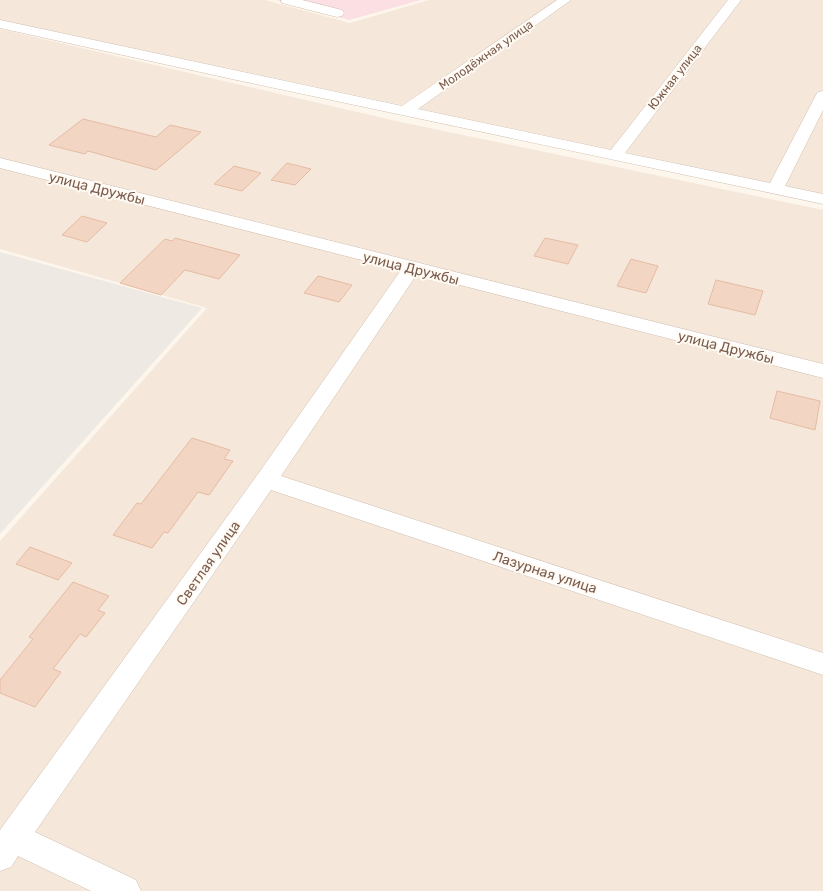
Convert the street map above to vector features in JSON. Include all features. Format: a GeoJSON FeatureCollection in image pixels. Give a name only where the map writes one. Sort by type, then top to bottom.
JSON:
{"type":"FeatureCollection","features":[{"type":"Feature","properties":{"kind":"street"},"geometry":{"type":"LineString","coordinates":[[287,0],[337,13]]}},
{"type":"Feature","properties":{"kind":"street","name":"Молодёжная улица"},"geometry":{"type":"LineString","coordinates":[[407,110],[565,0]]}},
{"type":"Feature","properties":{"kind":"street","name":"Южная улица"},"geometry":{"type":"LineString","coordinates":[[615,155],[735,0]]}},
{"type":"Feature","properties":{"kind":"street"},"geometry":{"type":"LineString","coordinates":[[0,24],[823,199]]}},
{"type":"Feature","properties":{"kind":"street"},"geometry":{"type":"LineString","coordinates":[[775,189],[823,95]]}},
{"type":"Feature","properties":{"kind":"street","name":"улица Дружбы"},"geometry":{"type":"LineString","coordinates":[[0,163],[823,371]]}},
{"type":"Feature","properties":{"kind":"street","name":"Светлая улица"},"geometry":{"type":"LineString","coordinates":[[7,847],[266,480],[412,268]]}},
{"type":"Feature","properties":{"kind":"street","name":"Лазурная улица"},"geometry":{"type":"LineString","coordinates":[[266,480],[823,664]]}},
{"type":"Feature","properties":{"kind":"street"},"geometry":{"type":"LineString","coordinates":[[7,847],[125,891]]}},
{"type":"Feature","properties":{"kind":"shaded area"},"geometry":{"type":"Polygon","coordinates":[[[0,0],[265,0],[350,23],[429,0],[823,0],[823,194],[0,20],[0,0]]]}},
{"type":"Feature","properties":{"kind":"shaded area"},"geometry":{"type":"Polygon","coordinates":[[[276,0],[421,0],[349,20],[276,0]]]}},
{"type":"Feature","properties":{"kind":"shaded area"},"geometry":{"type":"Polygon","coordinates":[[[0,29],[396,121],[823,210],[823,891],[0,891],[0,541],[207,308],[0,249],[0,29]]]}},
{"type":"Feature","properties":{"kind":"shaded area"},"geometry":{"type":"Polygon","coordinates":[[[0,252],[202,308],[0,534],[0,252]]]}},
{"type":"Feature","properties":{"kind":"building"},"geometry":{"type":"Polygon","coordinates":[[[83,119],[156,137],[170,125],[201,132],[156,170],[88,151],[85,154],[49,145],[83,119]]]}},
{"type":"Feature","properties":{"kind":"building"},"geometry":{"type":"Polygon","coordinates":[[[287,163],[311,169],[295,185],[271,180],[287,163]]]}},
{"type":"Feature","properties":{"kind":"building"},"geometry":{"type":"Polygon","coordinates":[[[234,166],[261,173],[242,191],[214,184],[234,166]]]}},
{"type":"Feature","properties":{"kind":"building"},"geometry":{"type":"Polygon","coordinates":[[[82,216],[107,223],[87,242],[62,235],[82,216]]]}},
{"type":"Feature","properties":{"kind":"building"},"geometry":{"type":"Polygon","coordinates":[[[175,238],[240,255],[219,279],[185,270],[161,295],[120,283],[165,239],[172,241],[175,238]]]}},
{"type":"Feature","properties":{"kind":"building"},"geometry":{"type":"Polygon","coordinates":[[[545,238],[578,245],[568,264],[534,256],[545,238]]]}},
{"type":"Feature","properties":{"kind":"building"},"geometry":{"type":"Polygon","coordinates":[[[631,259],[658,266],[646,293],[617,286],[631,259]]]}},
{"type":"Feature","properties":{"kind":"building"},"geometry":{"type":"Polygon","coordinates":[[[318,276],[352,285],[339,302],[304,293],[318,276]]]}},
{"type":"Feature","properties":{"kind":"building"},"geometry":{"type":"Polygon","coordinates":[[[716,280],[763,291],[755,315],[708,304],[716,280]]]}},
{"type":"Feature","properties":{"kind":"building"},"geometry":{"type":"Polygon","coordinates":[[[777,391],[820,401],[815,430],[770,418],[777,391]]]}},
{"type":"Feature","properties":{"kind":"building"},"geometry":{"type":"Polygon","coordinates":[[[192,438],[230,450],[224,459],[233,461],[209,495],[198,492],[168,533],[164,532],[152,548],[113,535],[137,503],[141,504],[192,438]]]}},
{"type":"Feature","properties":{"kind":"building"},"geometry":{"type":"Polygon","coordinates":[[[30,547],[72,563],[58,580],[16,564],[30,547]]]}},
{"type":"Feature","properties":{"kind":"building"},"geometry":{"type":"Polygon","coordinates":[[[73,582],[109,596],[98,610],[105,613],[86,637],[80,634],[53,669],[61,672],[35,707],[0,693],[0,680],[33,639],[29,637],[73,582]]]}}]}
